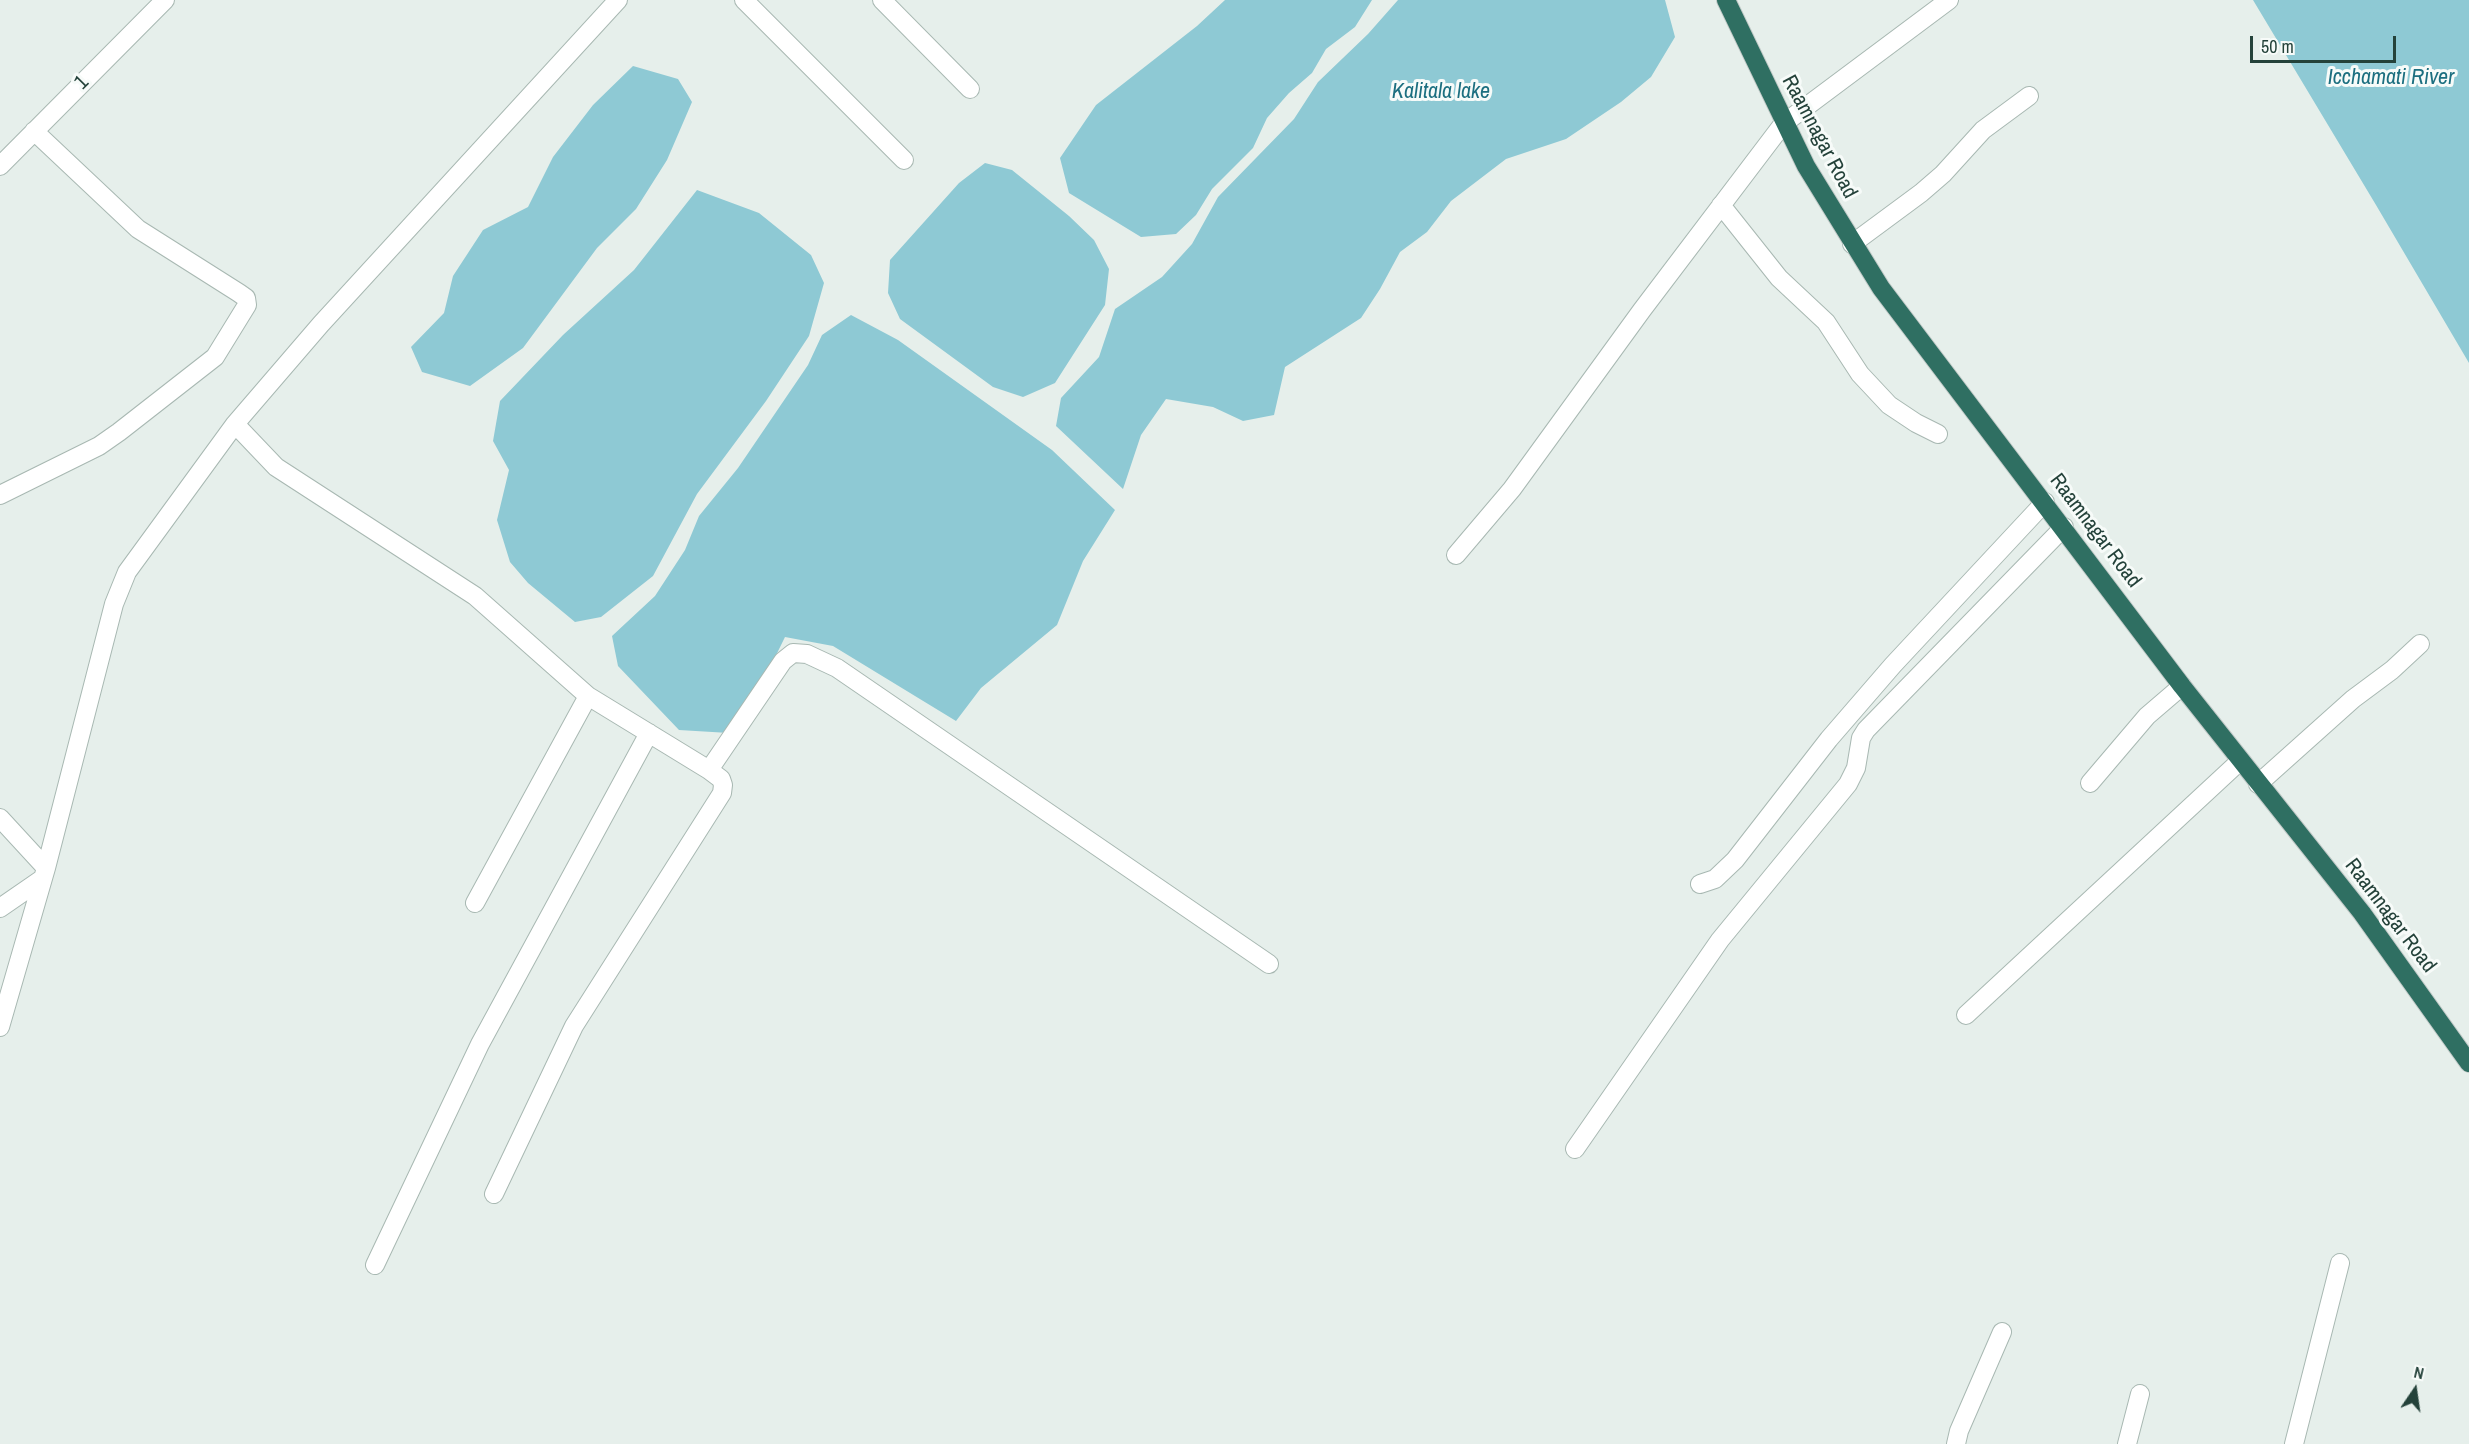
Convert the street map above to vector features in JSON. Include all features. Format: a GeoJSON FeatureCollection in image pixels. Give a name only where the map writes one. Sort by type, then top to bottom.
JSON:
{"type":"FeatureCollection","features":[{"type":"Feature","properties":{"kind":"highway","name":"Raamnagar Road"},"geometry":{"type":"LineString","coordinates":[[1726,0],[1783,124],[1852,244],[1922,345],[2045,502],[2182,686],[2395,957],[2469,1063]]}},
{"type":"Feature","properties":{"kind":"street","name":"1"},"geometry":{"type":"LineString","coordinates":[[0,166],[165,0]]}},
{"type":"Feature","properties":{"kind":"street"},"geometry":{"type":"LineString","coordinates":[[0,1027],[44,874],[114,604],[127,572],[236,424],[321,324],[618,0]]}},
{"type":"Feature","properties":{"kind":"street"},"geometry":{"type":"LineString","coordinates":[[744,0],[904,160]]}},
{"type":"Feature","properties":{"kind":"street"},"geometry":{"type":"LineString","coordinates":[[882,0],[970,89]]}},
{"type":"Feature","properties":{"kind":"street"},"geometry":{"type":"LineString","coordinates":[[1456,555],[1512,489],[1783,124],[1948,0]]}},
{"type":"Feature","properties":{"kind":"street"},"geometry":{"type":"LineString","coordinates":[[1852,244],[1921,193],[1943,174],[1983,130],[2029,96]]}},
{"type":"Feature","properties":{"kind":"street"},"geometry":{"type":"LineString","coordinates":[[0,495],[99,446],[119,432],[215,357],[247,305],[246,298],[239,293],[138,229],[34,131]]}},
{"type":"Feature","properties":{"kind":"street"},"geometry":{"type":"LineString","coordinates":[[1721,205],[1779,278],[1826,322],[1860,374],[1890,405],[1916,423],[1938,434]]}},
{"type":"Feature","properties":{"kind":"street"},"geometry":{"type":"LineString","coordinates":[[236,424],[276,467],[475,596],[588,696],[721,779],[722,793],[574,1026],[494,1194]]}},
{"type":"Feature","properties":{"kind":"street"},"geometry":{"type":"LineString","coordinates":[[1700,884],[1715,879],[1735,860],[1829,739],[2045,502]]}},
{"type":"Feature","properties":{"kind":"street"},"geometry":{"type":"LineString","coordinates":[[1575,1149],[1720,940],[1848,784],[1856,768],[1861,738],[1866,730],[2064,527]]}},
{"type":"Feature","properties":{"kind":"street"},"geometry":{"type":"LineString","coordinates":[[2258,784],[2353,699],[2392,670],[2420,644]]}},
{"type":"Feature","properties":{"kind":"street"},"geometry":{"type":"LineString","coordinates":[[709,770],[783,661],[793,652],[807,654],[837,668],[1269,964]]}},
{"type":"Feature","properties":{"kind":"street"},"geometry":{"type":"LineString","coordinates":[[2090,783],[2147,716],[2182,686]]}},
{"type":"Feature","properties":{"kind":"street"},"geometry":{"type":"LineString","coordinates":[[475,903],[588,696]]}},
{"type":"Feature","properties":{"kind":"street"},"geometry":{"type":"LineString","coordinates":[[375,1265],[480,1044],[649,733]]}},
{"type":"Feature","properties":{"kind":"street"},"geometry":{"type":"LineString","coordinates":[[1966,1015],[2240,761]]}},
{"type":"Feature","properties":{"kind":"street"},"geometry":{"type":"LineString","coordinates":[[0,818],[44,874]]}},
{"type":"Feature","properties":{"kind":"street"},"geometry":{"type":"LineString","coordinates":[[0,908],[44,874]]}},
{"type":"Feature","properties":{"kind":"street"},"geometry":{"type":"LineString","coordinates":[[2294,1444],[2340,1263]]}},
{"type":"Feature","properties":{"kind":"street"},"geometry":{"type":"LineString","coordinates":[[1956,1444],[1959,1431],[2002,1332]]}},
{"type":"Feature","properties":{"kind":"street"},"geometry":{"type":"LineString","coordinates":[[2127,1444],[2140,1394]]}},
{"type":"Feature","properties":{"kind":"water"},"geometry":{"type":"Polygon","coordinates":[[[1225,0],[1372,0],[1355,27],[1326,49],[1312,73],[1289,93],[1267,118],[1253,148],[1212,189],[1196,215],[1176,234],[1141,237],[1069,193],[1060,158],[1096,105],[1197,26],[1225,0]]]}},
{"type":"Feature","properties":{"kind":"water","name":"Kalitala lake"},"geometry":{"type":"Polygon","coordinates":[[[1398,0],[1665,0],[1675,37],[1651,77],[1621,102],[1566,139],[1506,159],[1451,201],[1427,232],[1400,252],[1361,318],[1285,367],[1274,415],[1243,421],[1213,407],[1166,399],[1141,435],[1123,489],[1056,426],[1061,398],[1099,357],[1115,309],[1162,277],[1192,244],[1218,197],[1294,119],[1318,82],[1368,34],[1398,0]]]}},
{"type":"Feature","properties":{"kind":"water","name":"Icchamati River"},"geometry":{"type":"Polygon","coordinates":[[[2253,0],[2469,0],[2469,363],[2376,205],[2253,0]]]}},
{"type":"Feature","properties":{"kind":"water"},"geometry":{"type":"Polygon","coordinates":[[[633,66],[678,79],[692,102],[667,160],[636,209],[597,248],[523,348],[470,386],[422,372],[411,347],[444,313],[453,276],[483,230],[528,207],[553,157],[593,105],[633,66]]]}},
{"type":"Feature","properties":{"kind":"water"},"geometry":{"type":"Polygon","coordinates":[[[985,163],[1012,170],[1069,216],[1094,240],[1109,269],[1105,305],[1055,383],[1023,397],[993,387],[900,319],[888,293],[890,260],[959,183],[985,163]]]}},
{"type":"Feature","properties":{"kind":"water"},"geometry":{"type":"Polygon","coordinates":[[[697,190],[759,213],[811,255],[824,283],[809,336],[766,401],[697,494],[653,576],[601,617],[575,622],[528,583],[510,562],[497,520],[509,470],[493,441],[500,401],[563,335],[634,270],[697,190]]]}},
{"type":"Feature","properties":{"kind":"water"},"geometry":{"type":"Polygon","coordinates":[[[851,315],[898,340],[1052,450],[1115,510],[1083,561],[1057,625],[981,688],[956,721],[833,646],[785,637],[759,690],[729,733],[679,730],[618,666],[612,636],[655,596],[685,550],[699,516],[738,468],[808,365],[822,335],[851,315]]]}}]}
